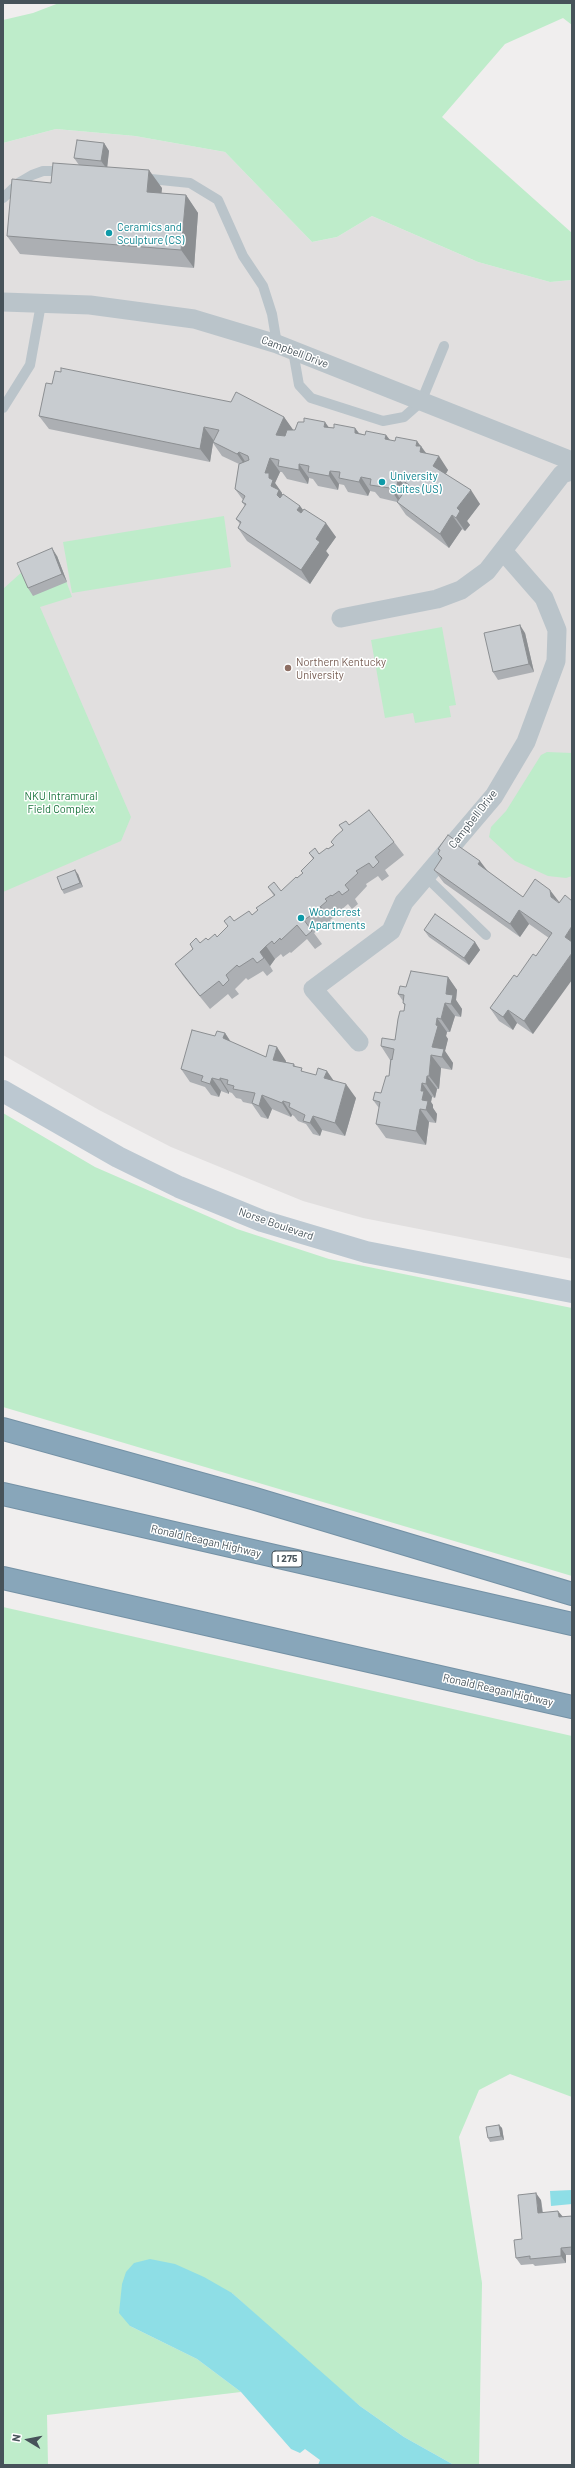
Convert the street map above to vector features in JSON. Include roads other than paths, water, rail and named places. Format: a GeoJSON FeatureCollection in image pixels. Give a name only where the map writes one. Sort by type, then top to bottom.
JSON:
{"type":"FeatureCollection","features":[{"type":"Feature","properties":{"kind":"highway"},"geometry":{"type":"LineString","coordinates":[[3,1429],[252,1498],[572,1594]]}},
{"type":"Feature","properties":{"kind":"highway","name":"Ronald Reagan Highway"},"geometry":{"type":"LineString","coordinates":[[3,1494],[572,1624]]}},
{"type":"Feature","properties":{"kind":"highway","name":"Ronald Reagan Highway"},"geometry":{"type":"LineString","coordinates":[[3,1578],[572,1707]]}},
{"type":"Feature","properties":{"kind":"street","name":"Campbell Drive"},"geometry":{"type":"LineString","coordinates":[[3,302],[90,306],[194,319],[285,347],[572,462]]}},
{"type":"Feature","properties":{"kind":"street"},"geometry":{"type":"LineString","coordinates":[[341,618],[437,599],[461,590],[487,571],[562,474],[572,471]]}},
{"type":"Feature","properties":{"kind":"street","name":"Campbell Drive"},"geometry":{"type":"LineString","coordinates":[[359,1042],[312,990],[391,931],[404,902],[494,796],[526,742],[556,661],[557,630],[544,598],[503,551]]}},
{"type":"Feature","properties":{"kind":"street","name":"Norse Boulevard"},"geometry":{"type":"LineString","coordinates":[[3,1091],[136,1166],[262,1221],[366,1252],[572,1292]]}},
{"type":"Feature","properties":{"kind":"lane"},"geometry":{"type":"LineString","coordinates":[[3,198],[20,182],[43,171],[79,172]]}},
{"type":"Feature","properties":{"kind":"lane"},"geometry":{"type":"LineString","coordinates":[[132,177],[190,184],[218,200],[243,256],[263,286],[299,385],[311,398],[383,421],[404,417],[421,402],[444,346]]}},
{"type":"Feature","properties":{"kind":"lane"},"geometry":{"type":"LineString","coordinates":[[3,408],[30,365],[41,304]]}},
{"type":"Feature","properties":{"kind":"lane"},"geometry":{"type":"LineString","coordinates":[[426,877],[486,935]]}},
{"type":"Feature","properties":{"kind":"water"},"geometry":{"type":"Polygon","coordinates":[[[572,2190],[572,2204],[551,2206],[550,2191],[572,2190]]]}},
{"type":"Feature","properties":{"kind":"water"},"geometry":{"type":"Polygon","coordinates":[[[150,2259],[175,2264],[204,2277],[232,2293],[360,2406],[404,2437],[454,2465],[318,2465],[320,2460],[305,2449],[300,2453],[291,2449],[241,2392],[197,2359],[130,2326],[119,2313],[122,2284],[126,2272],[134,2263],[150,2259]]]}},
{"type":"Feature","properties":{"kind":"place","name":"Ceramics and Sculpture (CS)"},"geometry":{"type":"Point","coordinates":[109,233]}},
{"type":"Feature","properties":{"kind":"place","name":"University Suites (US)"},"geometry":{"type":"Point","coordinates":[382,482]}},
{"type":"Feature","properties":{"kind":"place","name":"Northern Kentucky University"},"geometry":{"type":"Point","coordinates":[288,668]}},
{"type":"Feature","properties":{"kind":"place","name":"Woodcrest Apartments"},"geometry":{"type":"Point","coordinates":[301,918]}},
{"type":"Feature","properties":{"kind":"park label","name":"NKU Intramural Field Complex"},"geometry":{"type":"Point","coordinates":[61,802]}}]}
